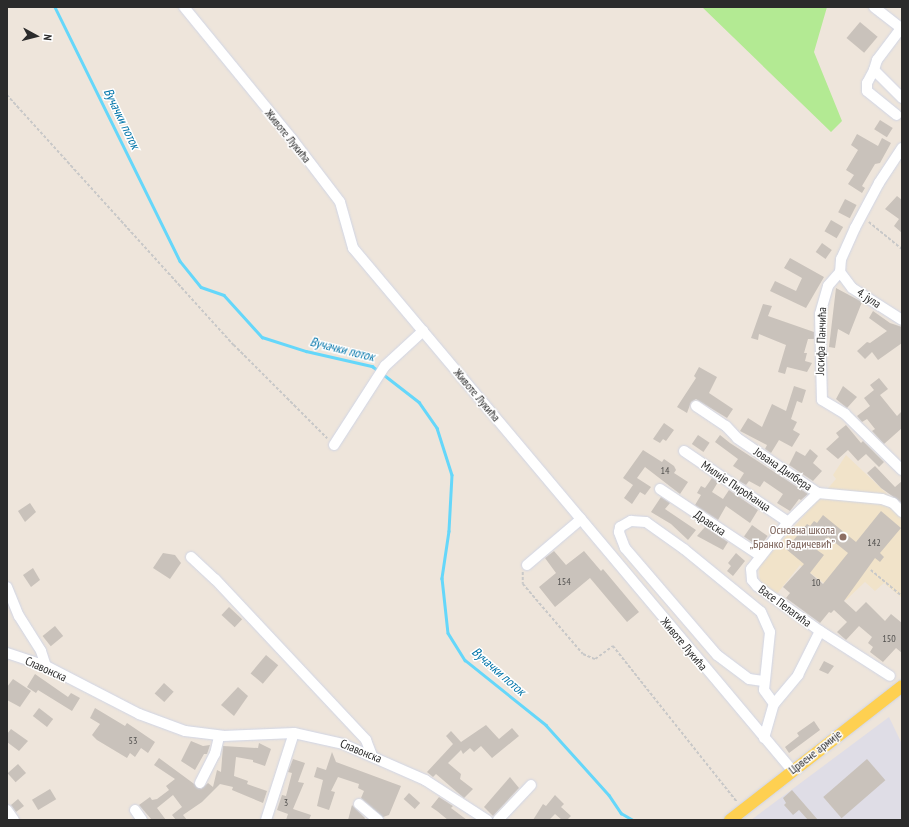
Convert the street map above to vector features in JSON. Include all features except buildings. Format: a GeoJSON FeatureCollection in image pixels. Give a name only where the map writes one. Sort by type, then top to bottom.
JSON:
{"type":"FeatureCollection","features":[{"type":"Feature","properties":{"kind":"main road","name":"Црвене армије"},"geometry":{"type":"LineString","coordinates":[[730,820],[792,770],[902,686]]}},
{"type":"Feature","properties":{"kind":"street","name":"Животе Лукића"},"geometry":{"type":"LineString","coordinates":[[184,7],[292,139],[340,202],[353,248],[792,770]]}},
{"type":"Feature","properties":{"kind":"street"},"geometry":{"type":"LineString","coordinates":[[874,7],[902,28],[877,60],[874,70],[867,83],[867,91],[897,115]]}},
{"type":"Feature","properties":{"kind":"street"},"geometry":{"type":"LineString","coordinates":[[874,70],[902,98]]}},
{"type":"Feature","properties":{"kind":"street","name":"Јосифа Панчића"},"geometry":{"type":"LineString","coordinates":[[902,148],[861,215],[841,259],[840,272],[828,286],[820,314],[822,400],[845,414],[902,470]]}},
{"type":"Feature","properties":{"kind":"street","name":"4. јула"},"geometry":{"type":"LineString","coordinates":[[840,272],[852,288],[902,320]]}},
{"type":"Feature","properties":{"kind":"street"},"geometry":{"type":"LineString","coordinates":[[334,445],[384,368],[423,331]]}},
{"type":"Feature","properties":{"kind":"street","name":"Јована Дилбера"},"geometry":{"type":"LineString","coordinates":[[696,406],[726,426],[737,438],[818,493],[882,498],[893,503],[902,512]]}},
{"type":"Feature","properties":{"kind":"street","name":"Милије Пироћанца"},"geometry":{"type":"LineString","coordinates":[[684,450],[788,522]]}},
{"type":"Feature","properties":{"kind":"street","name":"Дравска"},"geometry":{"type":"LineString","coordinates":[[660,489],[761,556]]}},
{"type":"Feature","properties":{"kind":"street","name":"Васе Пелагића"},"geometry":{"type":"LineString","coordinates":[[774,704],[798,675],[820,632],[753,582],[751,569],[788,522],[818,493]]}},
{"type":"Feature","properties":{"kind":"street"},"geometry":{"type":"LineString","coordinates":[[527,565],[581,519]]}},
{"type":"Feature","properties":{"kind":"street"},"geometry":{"type":"LineString","coordinates":[[763,681],[749,679],[717,655],[625,548],[619,532],[620,527],[631,521],[646,522],[684,549],[761,612],[770,632],[768,659],[763,681],[766,695],[774,704],[764,738]]}},
{"type":"Feature","properties":{"kind":"street"},"geometry":{"type":"LineString","coordinates":[[191,558],[215,579],[366,740],[372,756]]}},
{"type":"Feature","properties":{"kind":"street"},"geometry":{"type":"LineString","coordinates":[[7,587],[19,616],[41,651],[46,666]]}},
{"type":"Feature","properties":{"kind":"street"},"geometry":{"type":"LineString","coordinates":[[820,632],[890,676]]}},
{"type":"Feature","properties":{"kind":"street","name":"Славонска"},"geometry":{"type":"LineString","coordinates":[[7,653],[46,666],[100,696],[168,726],[219,736],[294,733],[326,738],[372,756],[430,783],[487,820]]}},
{"type":"Feature","properties":{"kind":"street"},"geometry":{"type":"LineString","coordinates":[[266,820],[294,733]]}},
{"type":"Feature","properties":{"kind":"street"},"geometry":{"type":"LineString","coordinates":[[200,783],[215,754],[219,736]]}},
{"type":"Feature","properties":{"kind":"street"},"geometry":{"type":"LineString","coordinates":[[498,820],[531,785]]}},
{"type":"Feature","properties":{"kind":"street"},"geometry":{"type":"LineString","coordinates":[[358,804],[378,820]]}},
{"type":"Feature","properties":{"kind":"street"},"geometry":{"type":"LineString","coordinates":[[7,810],[14,820]]}},
{"type":"Feature","properties":{"kind":"street"},"geometry":{"type":"LineString","coordinates":[[135,810],[142,820]]}},
{"type":"Feature","properties":{"kind":"path"},"geometry":{"type":"LineString","coordinates":[[7,95],[234,345],[334,445]]}},
{"type":"Feature","properties":{"kind":"path"},"geometry":{"type":"LineString","coordinates":[[861,215],[902,249]]}},
{"type":"Feature","properties":{"kind":"path"},"geometry":{"type":"LineString","coordinates":[[527,565],[523,570],[523,584],[583,654],[595,659],[613,646],[743,809]]}},
{"type":"Feature","properties":{"kind":"path"},"geometry":{"type":"LineString","coordinates":[[871,570],[902,596]]}},
{"type":"Feature","properties":{"kind":"shaded area","name":"Основна школа „Бранко Радичевић”"},"geometry":{"type":"Polygon","coordinates":[[[846,455],[902,508],[902,598],[884,583],[875,591],[865,582],[846,600],[800,565],[776,595],[760,581],[759,567],[836,479],[833,475],[846,455]]]}},
{"type":"Feature","properties":{"kind":"shaded area"},"geometry":{"type":"Polygon","coordinates":[[[889,717],[902,744],[902,820],[751,820],[889,717]]]}},
{"type":"Feature","properties":{"kind":"green space"},"geometry":{"type":"Polygon","coordinates":[[[702,7],[827,7],[814,52],[842,121],[831,132],[702,7]]]}},
{"type":"Feature","properties":{"kind":"waterway","name":"Вучачки поток"},"geometry":{"type":"LineString","coordinates":[[55,7],[180,261],[201,287],[224,295],[262,337],[306,351],[372,366],[379,371]]}},
{"type":"Feature","properties":{"kind":"waterway","name":"Вучачки поток"},"geometry":{"type":"LineString","coordinates":[[383,374],[419,402],[437,428],[452,475],[449,531],[442,578],[448,633],[465,660],[546,725],[609,795],[621,813],[633,820]]}},
{"type":"Feature","properties":{"kind":"place","name":"Основна школа „Бранко Радичевић”"},"geometry":{"type":"Point","coordinates":[843,537]}}]}
